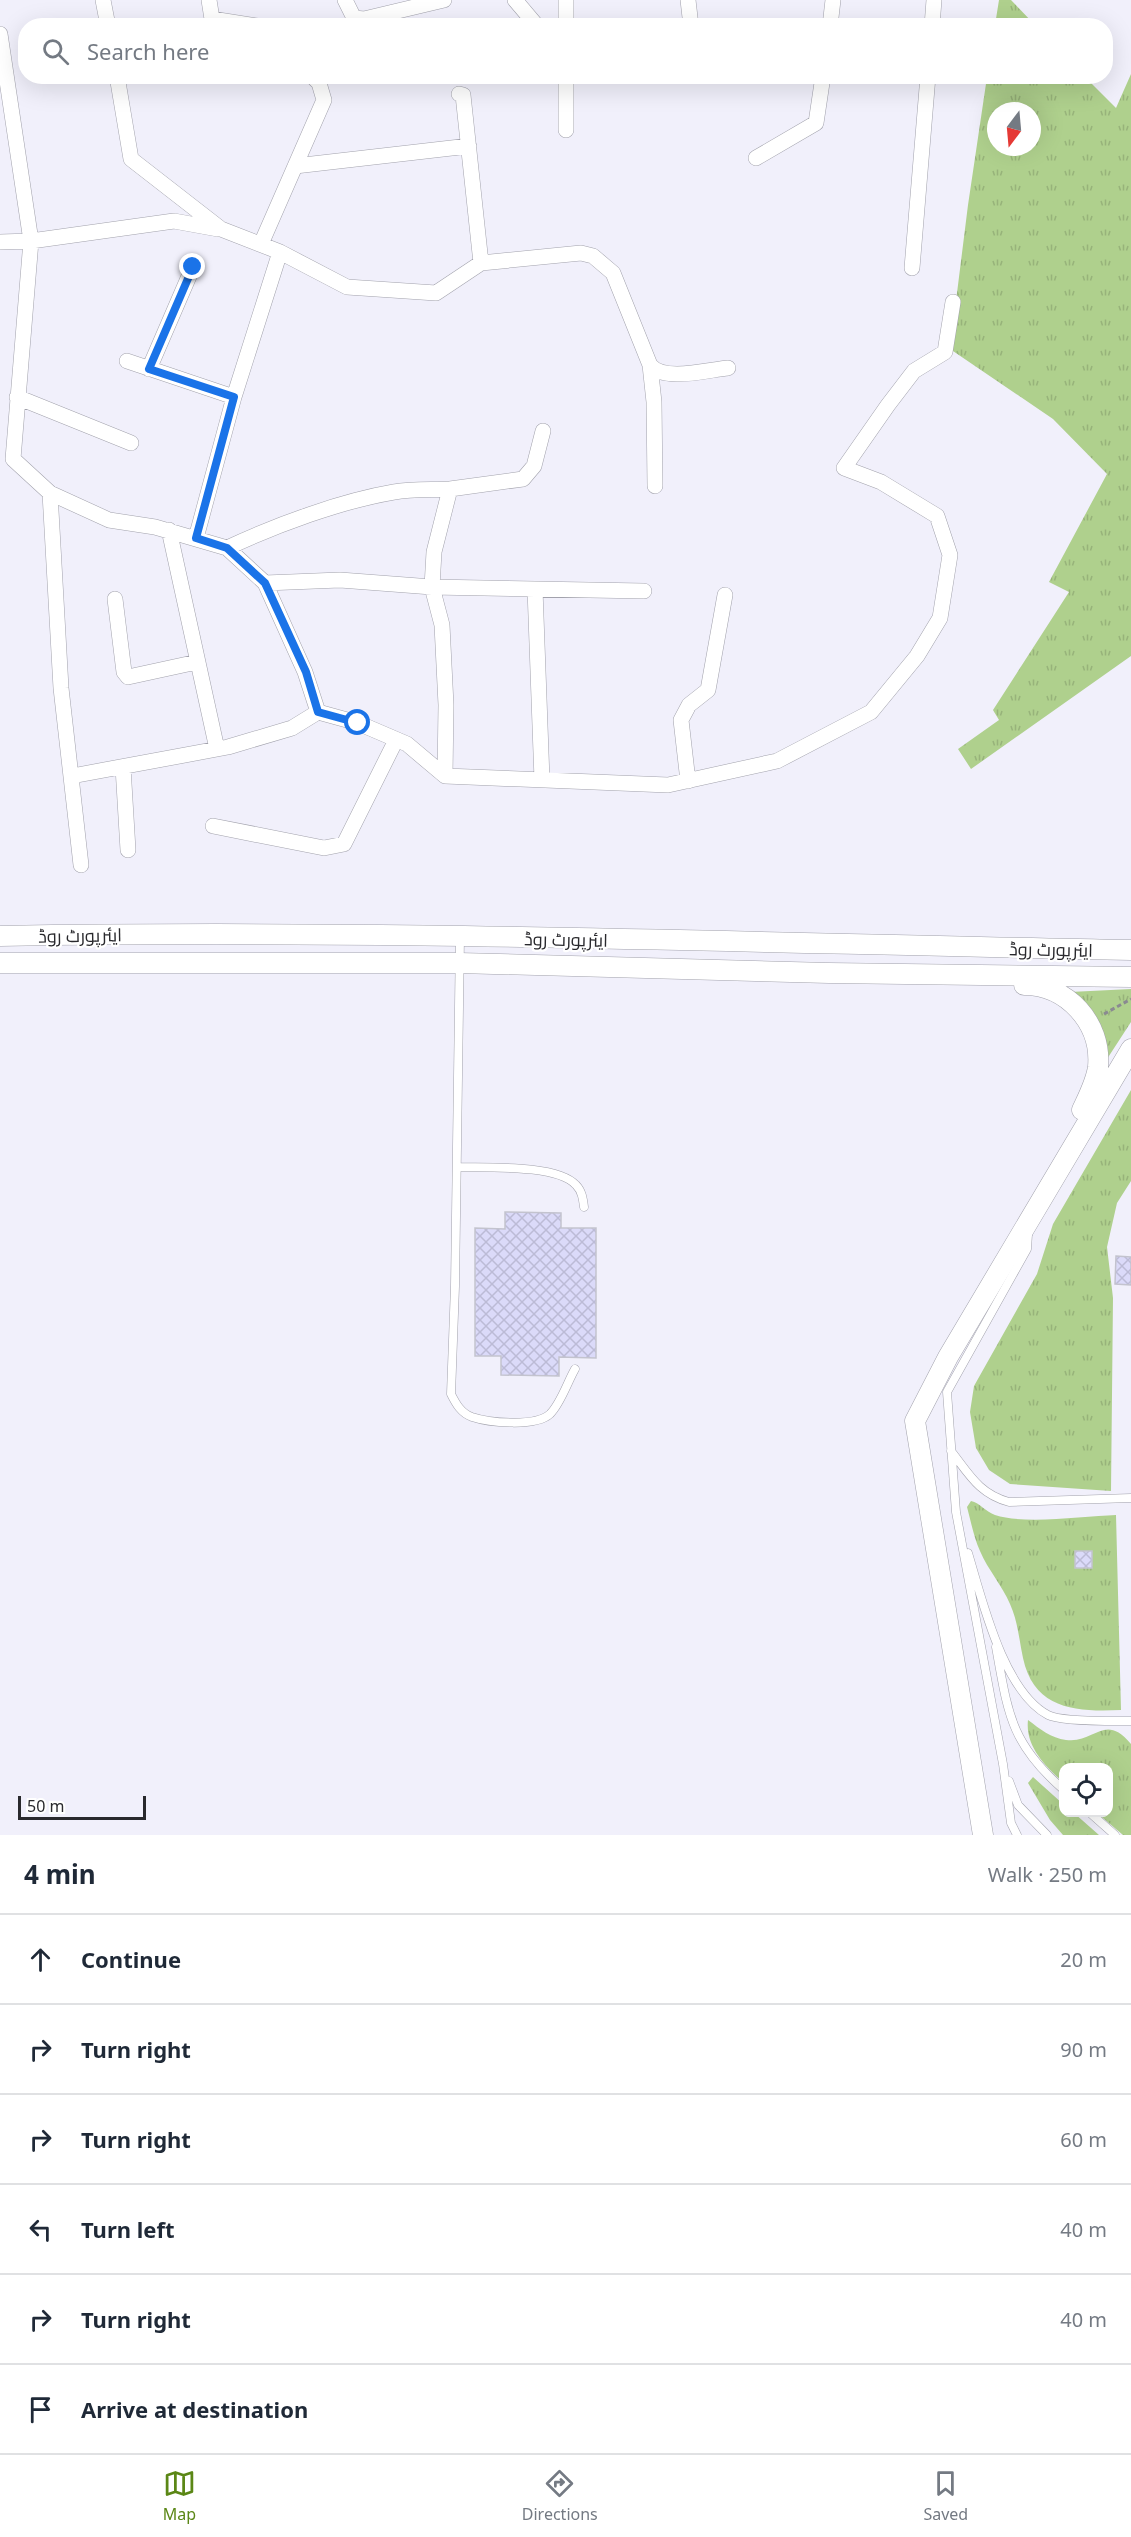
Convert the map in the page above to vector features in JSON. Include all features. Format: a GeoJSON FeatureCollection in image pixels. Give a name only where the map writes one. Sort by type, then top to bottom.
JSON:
{"type":"FeatureCollection","features":[{"type":"Feature","properties":{"kind":"main road","name":"ایئرپورٹ روڈ"},"geometry":{"type":"LineString","coordinates":[[0,936],[119,934],[460,937],[1131,950]]}},
{"type":"Feature","properties":{"kind":"main road","name":"ایئرپورٹ روڈ"},"geometry":{"type":"LineString","coordinates":[[0,963],[459,963],[829,973],[1131,976]]}},
{"type":"Feature","properties":{"kind":"main road"},"geometry":{"type":"LineString","coordinates":[[954,973],[995,985],[1030,985],[1047,988],[1066,997],[1080,1010],[1088,1022],[1096,1041],[1098,1070],[1055,1177]]}},
{"type":"Feature","properties":{"kind":"main road"},"geometry":{"type":"LineString","coordinates":[[983,1835],[915,1421],[948,1357],[1131,1048]]}},
{"type":"Feature","properties":{"kind":"street"},"geometry":{"type":"LineString","coordinates":[[103,0],[106,18]]}},
{"type":"Feature","properties":{"kind":"street"},"geometry":{"type":"LineString","coordinates":[[209,0],[212,18]]}},
{"type":"Feature","properties":{"kind":"street"},"geometry":{"type":"LineString","coordinates":[[345,0],[354,18]]}},
{"type":"Feature","properties":{"kind":"street"},"geometry":{"type":"LineString","coordinates":[[368,18],[444,0]]}},
{"type":"Feature","properties":{"kind":"street"},"geometry":{"type":"LineString","coordinates":[[515,0],[530,18]]}},
{"type":"Feature","properties":{"kind":"street"},"geometry":{"type":"LineString","coordinates":[[566,0],[566,18]]}},
{"type":"Feature","properties":{"kind":"street"},"geometry":{"type":"LineString","coordinates":[[688,0],[690,18]]}},
{"type":"Feature","properties":{"kind":"street"},"geometry":{"type":"LineString","coordinates":[[831,18],[833,0]]}},
{"type":"Feature","properties":{"kind":"street"},"geometry":{"type":"LineString","coordinates":[[933,18],[934,0]]}},
{"type":"Feature","properties":{"kind":"street"},"geometry":{"type":"LineString","coordinates":[[0,34],[31,241],[13,459],[50,494],[109,520],[169,530],[227,548],[265,583],[306,672],[318,712]]}},
{"type":"Feature","properties":{"kind":"street"},"geometry":{"type":"LineString","coordinates":[[118,84],[131,159],[221,229]]}},
{"type":"Feature","properties":{"kind":"street"},"geometry":{"type":"LineString","coordinates":[[261,244],[324,100],[318,84]]}},
{"type":"Feature","properties":{"kind":"street"},"geometry":{"type":"LineString","coordinates":[[566,84],[566,130]]}},
{"type":"Feature","properties":{"kind":"street"},"geometry":{"type":"LineString","coordinates":[[756,158],[816,123],[822,84]]}},
{"type":"Feature","properties":{"kind":"street"},"geometry":{"type":"LineString","coordinates":[[912,268],[927,84]]}},
{"type":"Feature","properties":{"kind":"street"},"geometry":{"type":"LineString","coordinates":[[459,94],[464,95],[481,263]]}},
{"type":"Feature","properties":{"kind":"street"},"geometry":{"type":"LineString","coordinates":[[295,166],[469,146]]}},
{"type":"Feature","properties":{"kind":"street"},"geometry":{"type":"LineString","coordinates":[[0,242],[31,241],[174,221],[221,229],[261,244],[347,287],[425,292],[436,292],[481,263],[581,254],[593,256],[613,273],[650,365],[654,402],[655,486]]}},
{"type":"Feature","properties":{"kind":"street"},"geometry":{"type":"LineString","coordinates":[[196,538],[234,397],[280,252]]}},
{"type":"Feature","properties":{"kind":"street"},"geometry":{"type":"LineString","coordinates":[[149,369],[193,267]]}},
{"type":"Feature","properties":{"kind":"street"},"geometry":{"type":"LineString","coordinates":[[72,776],[217,749],[292,728],[318,712],[358,723],[407,744],[445,776],[668,785],[777,761],[871,711],[917,656],[940,618],[950,555],[937,516],[881,482],[844,468],[914,371],[945,352],[953,302]]}},
{"type":"Feature","properties":{"kind":"street"},"geometry":{"type":"LineString","coordinates":[[127,361],[234,397]]}},
{"type":"Feature","properties":{"kind":"street"},"geometry":{"type":"LineString","coordinates":[[650,365],[655,371],[670,374],[728,368]]}},
{"type":"Feature","properties":{"kind":"street"},"geometry":{"type":"LineString","coordinates":[[17,398],[130,443]]}},
{"type":"Feature","properties":{"kind":"street"},"geometry":{"type":"LineString","coordinates":[[227,548],[254,536],[369,497],[396,492],[450,489],[524,479],[534,466],[543,431]]}},
{"type":"Feature","properties":{"kind":"street"},"geometry":{"type":"LineString","coordinates":[[445,776],[446,705],[442,625],[432,587],[434,552],[450,489]]}},
{"type":"Feature","properties":{"kind":"street"},"geometry":{"type":"LineString","coordinates":[[50,494],[61,688],[81,865]]}},
{"type":"Feature","properties":{"kind":"street"},"geometry":{"type":"LineString","coordinates":[[169,530],[217,749]]}},
{"type":"Feature","properties":{"kind":"street"},"geometry":{"type":"LineString","coordinates":[[265,583],[340,579],[432,587],[644,591]]}},
{"type":"Feature","properties":{"kind":"street"},"geometry":{"type":"LineString","coordinates":[[535,589],[542,780]]}},
{"type":"Feature","properties":{"kind":"street"},"geometry":{"type":"LineString","coordinates":[[688,781],[681,720],[689,705],[708,690],[725,595]]}},
{"type":"Feature","properties":{"kind":"street"},"geometry":{"type":"LineString","coordinates":[[115,599],[124,672],[128,677],[197,662]]}},
{"type":"Feature","properties":{"kind":"street"},"geometry":{"type":"LineString","coordinates":[[213,826],[324,848],[344,844],[396,740]]}},
{"type":"Feature","properties":{"kind":"street"},"geometry":{"type":"LineString","coordinates":[[123,767],[128,850]]}},
{"type":"Feature","properties":{"kind":"lane"},"geometry":{"type":"LineString","coordinates":[[460,937],[451,1394],[458,1407],[471,1417],[494,1421],[539,1421],[551,1413],[575,1370]]}},
{"type":"Feature","properties":{"kind":"lane"},"geometry":{"type":"LineString","coordinates":[[457,1167],[511,1169],[567,1177],[581,1191],[584,1207]]}},
{"type":"Feature","properties":{"kind":"lane"},"geometry":{"type":"LineString","coordinates":[[1017,1835],[1011,1823],[1003,1764],[956,1512],[947,1392],[1026,1249],[1030,1218]]}},
{"type":"Feature","properties":{"kind":"lane"},"geometry":{"type":"LineString","coordinates":[[951,1451],[981,1490],[995,1498],[1009,1502],[1131,1498]]}},
{"type":"Feature","properties":{"kind":"lane"},"geometry":{"type":"LineString","coordinates":[[956,1512],[993,1634],[1008,1713],[1025,1749],[1042,1771],[1059,1786]]}},
{"type":"Feature","properties":{"kind":"lane"},"geometry":{"type":"LineString","coordinates":[[993,1634],[1017,1685],[1032,1703],[1050,1716],[1131,1721]]}},
{"type":"Feature","properties":{"kind":"lane"},"geometry":{"type":"LineString","coordinates":[[1003,1764],[1018,1805],[1047,1835]]}},
{"type":"Feature","properties":{"kind":"lane"},"geometry":{"type":"LineString","coordinates":[[1095,1817],[1115,1835]]}},
{"type":"Feature","properties":{"kind":"path"},"geometry":{"type":"LineString","coordinates":[[1102,1015],[1131,999]]}},
{"type":"Feature","properties":{"kind":"green space"},"geometry":{"type":"Polygon","coordinates":[[[999,0],[1011,0],[1028,18],[996,18],[999,0]]]}},
{"type":"Feature","properties":{"kind":"green space"},"geometry":{"type":"Polygon","coordinates":[[[1131,74],[1131,656],[971,769],[958,749],[999,720],[993,710],[1069,592],[1049,582],[1107,474],[1053,419],[950,349],[986,84],[1092,84],[1116,108],[1131,74]]]}},
{"type":"Feature","properties":{"kind":"green space"},"geometry":{"type":"Polygon","coordinates":[[[1131,989],[1131,1022],[1107,1059],[1070,992],[1131,989]]]}},
{"type":"Feature","properties":{"kind":"green space"},"geometry":{"type":"Polygon","coordinates":[[[1131,1090],[1131,1181],[1117,1203],[1107,1247],[1113,1298],[1111,1491],[1010,1484],[989,1470],[976,1448],[970,1412],[974,1386],[1037,1274],[1053,1224],[1131,1090]]]}},
{"type":"Feature","properties":{"kind":"green space"},"geometry":{"type":"Polygon","coordinates":[[[971,1501],[995,1515],[1008,1518],[1055,1519],[1116,1515],[1121,1710],[1074,1708],[1047,1698],[1037,1688],[1023,1658],[1013,1611],[976,1541],[967,1507],[971,1501]]]}},
{"type":"Feature","properties":{"kind":"green space"},"geometry":{"type":"Polygon","coordinates":[[[1028,1720],[1046,1733],[1066,1740],[1076,1740],[1106,1730],[1114,1730],[1131,1744],[1131,1835],[1123,1835],[1102,1817],[1113,1817],[1113,1763],[1059,1763],[1059,1778],[1038,1755],[1028,1729],[1028,1720]]]}},
{"type":"Feature","properties":{"kind":"green space"},"geometry":{"type":"Polygon","coordinates":[[[1033,1777],[1059,1800],[1059,1817],[1079,1817],[1099,1835],[1063,1835],[1050,1820],[1028,1783],[1033,1777]]]}},
{"type":"Feature","properties":{"kind":"building"},"geometry":{"type":"Polygon","coordinates":[[[505,1212],[561,1213],[561,1228],[596,1228],[596,1358],[559,1357],[559,1376],[501,1375],[501,1356],[475,1356],[475,1228],[505,1229],[505,1212]]]}},
{"type":"Feature","properties":{"kind":"building"},"geometry":{"type":"Polygon","coordinates":[[[1116,1256],[1131,1257],[1131,1285],[1115,1284],[1116,1256]]]}},
{"type":"Feature","properties":{"kind":"building"},"geometry":{"type":"Polygon","coordinates":[[[1075,1551],[1092,1551],[1092,1568],[1075,1568],[1075,1551]]]}},
{"type":"Feature","properties":{"kind":"route"},"geometry":{"type":"LineString","coordinates":[[193,267],[149,369],[234,397],[196,538],[227,548],[265,583],[268,594],[306,672],[318,712],[358,723]]}}]}
